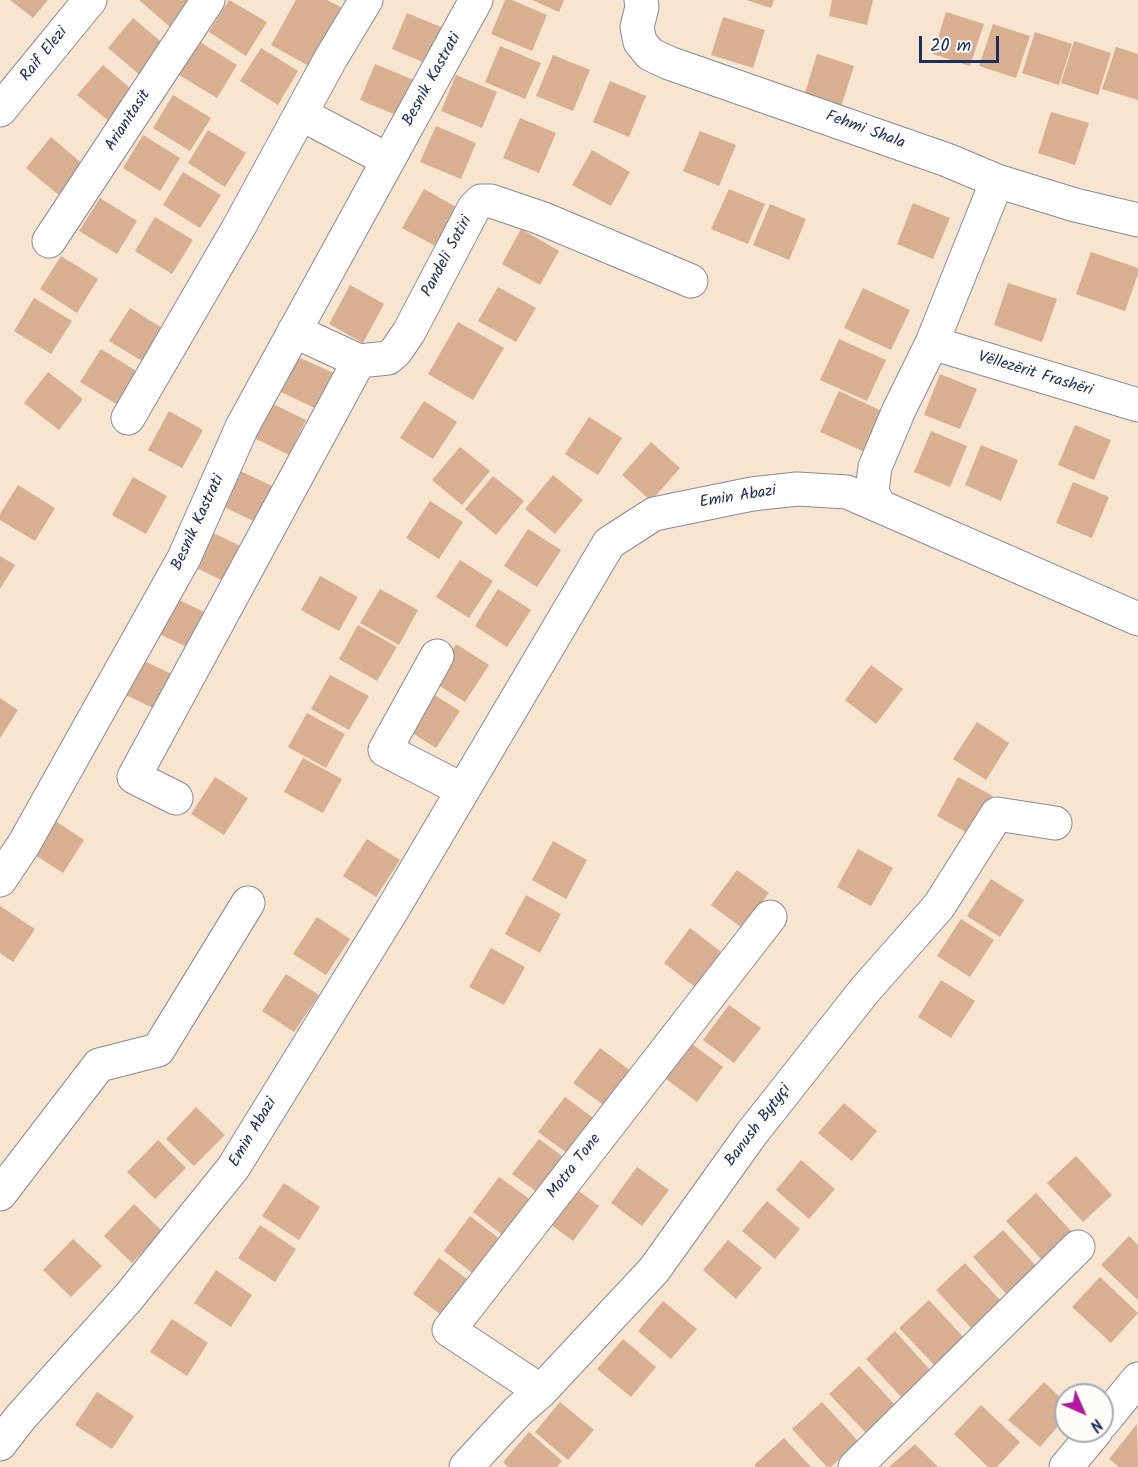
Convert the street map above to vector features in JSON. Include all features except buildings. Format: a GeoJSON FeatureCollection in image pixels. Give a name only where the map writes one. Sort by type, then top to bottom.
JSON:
{"type":"FeatureCollection","features":[{"type":"Feature","properties":{"kind":"street","name":"Raif Elezi"},"geometry":{"type":"LineString","coordinates":[[0,110],[90,0]]}},
{"type":"Feature","properties":{"kind":"street","name":"Arianitasit"},"geometry":{"type":"LineString","coordinates":[[49,241],[208,0]]}},
{"type":"Feature","properties":{"kind":"street"},"geometry":{"type":"LineString","coordinates":[[128,418],[239,227],[366,0]]}},
{"type":"Feature","properties":{"kind":"street","name":"Besnik Kastrati"},"geometry":{"type":"LineString","coordinates":[[0,880],[30,834],[184,558],[242,427],[476,0]]}},
{"type":"Feature","properties":{"kind":"street","name":"Fehmi Shala"},"geometry":{"type":"LineString","coordinates":[[641,0],[642,7],[637,27],[640,42],[650,54],[699,74],[947,160],[997,181],[1075,205],[1138,220]]}},
{"type":"Feature","properties":{"kind":"street"},"geometry":{"type":"LineString","coordinates":[[301,114],[388,160]]}},
{"type":"Feature","properties":{"kind":"street"},"geometry":{"type":"LineString","coordinates":[[878,504],[872,491],[875,467],[899,410],[932,343],[997,181]]}},
{"type":"Feature","properties":{"kind":"street","name":"Pandeli Sotiri"},"geometry":{"type":"LineString","coordinates":[[359,361],[388,358],[396,351],[409,332],[474,208],[481,201],[491,201],[541,218],[691,281]]}},
{"type":"Feature","properties":{"kind":"street"},"geometry":{"type":"LineString","coordinates":[[176,798],[134,777],[359,361],[294,331]]}},
{"type":"Feature","properties":{"kind":"street","name":"Vëllezërit Frashëri"},"geometry":{"type":"LineString","coordinates":[[932,343],[1138,405]]}},
{"type":"Feature","properties":{"kind":"street","name":"Emin Abazi"},"geometry":{"type":"LineString","coordinates":[[0,1444],[20,1418],[128,1298],[233,1168],[394,907],[609,543],[654,514],[752,494],[798,489],[847,492],[1138,619]]}},
{"type":"Feature","properties":{"kind":"street"},"geometry":{"type":"LineString","coordinates":[[437,656],[385,750],[463,790]]}},
{"type":"Feature","properties":{"kind":"street","name":"Banush Bytyçi"},"geometry":{"type":"LineString","coordinates":[[466,1467],[654,1270],[752,1133],[865,990],[939,906],[997,814],[1055,823]]}},
{"type":"Feature","properties":{"kind":"street"},"geometry":{"type":"LineString","coordinates":[[0,1194],[99,1065],[158,1050],[248,903]]}},
{"type":"Feature","properties":{"kind":"street","name":"Motra Tone"},"geometry":{"type":"LineString","coordinates":[[541,1391],[449,1330],[770,917]]}},
{"type":"Feature","properties":{"kind":"street"},"geometry":{"type":"LineString","coordinates":[[855,1467],[1078,1247]]}},
{"type":"Feature","properties":{"kind":"street"},"geometry":{"type":"LineString","coordinates":[[1114,1408],[1138,1379]]}},
{"type":"Feature","properties":{"kind":"street"},"geometry":{"type":"LineString","coordinates":[[1066,1467],[1086,1443]]}}]}
